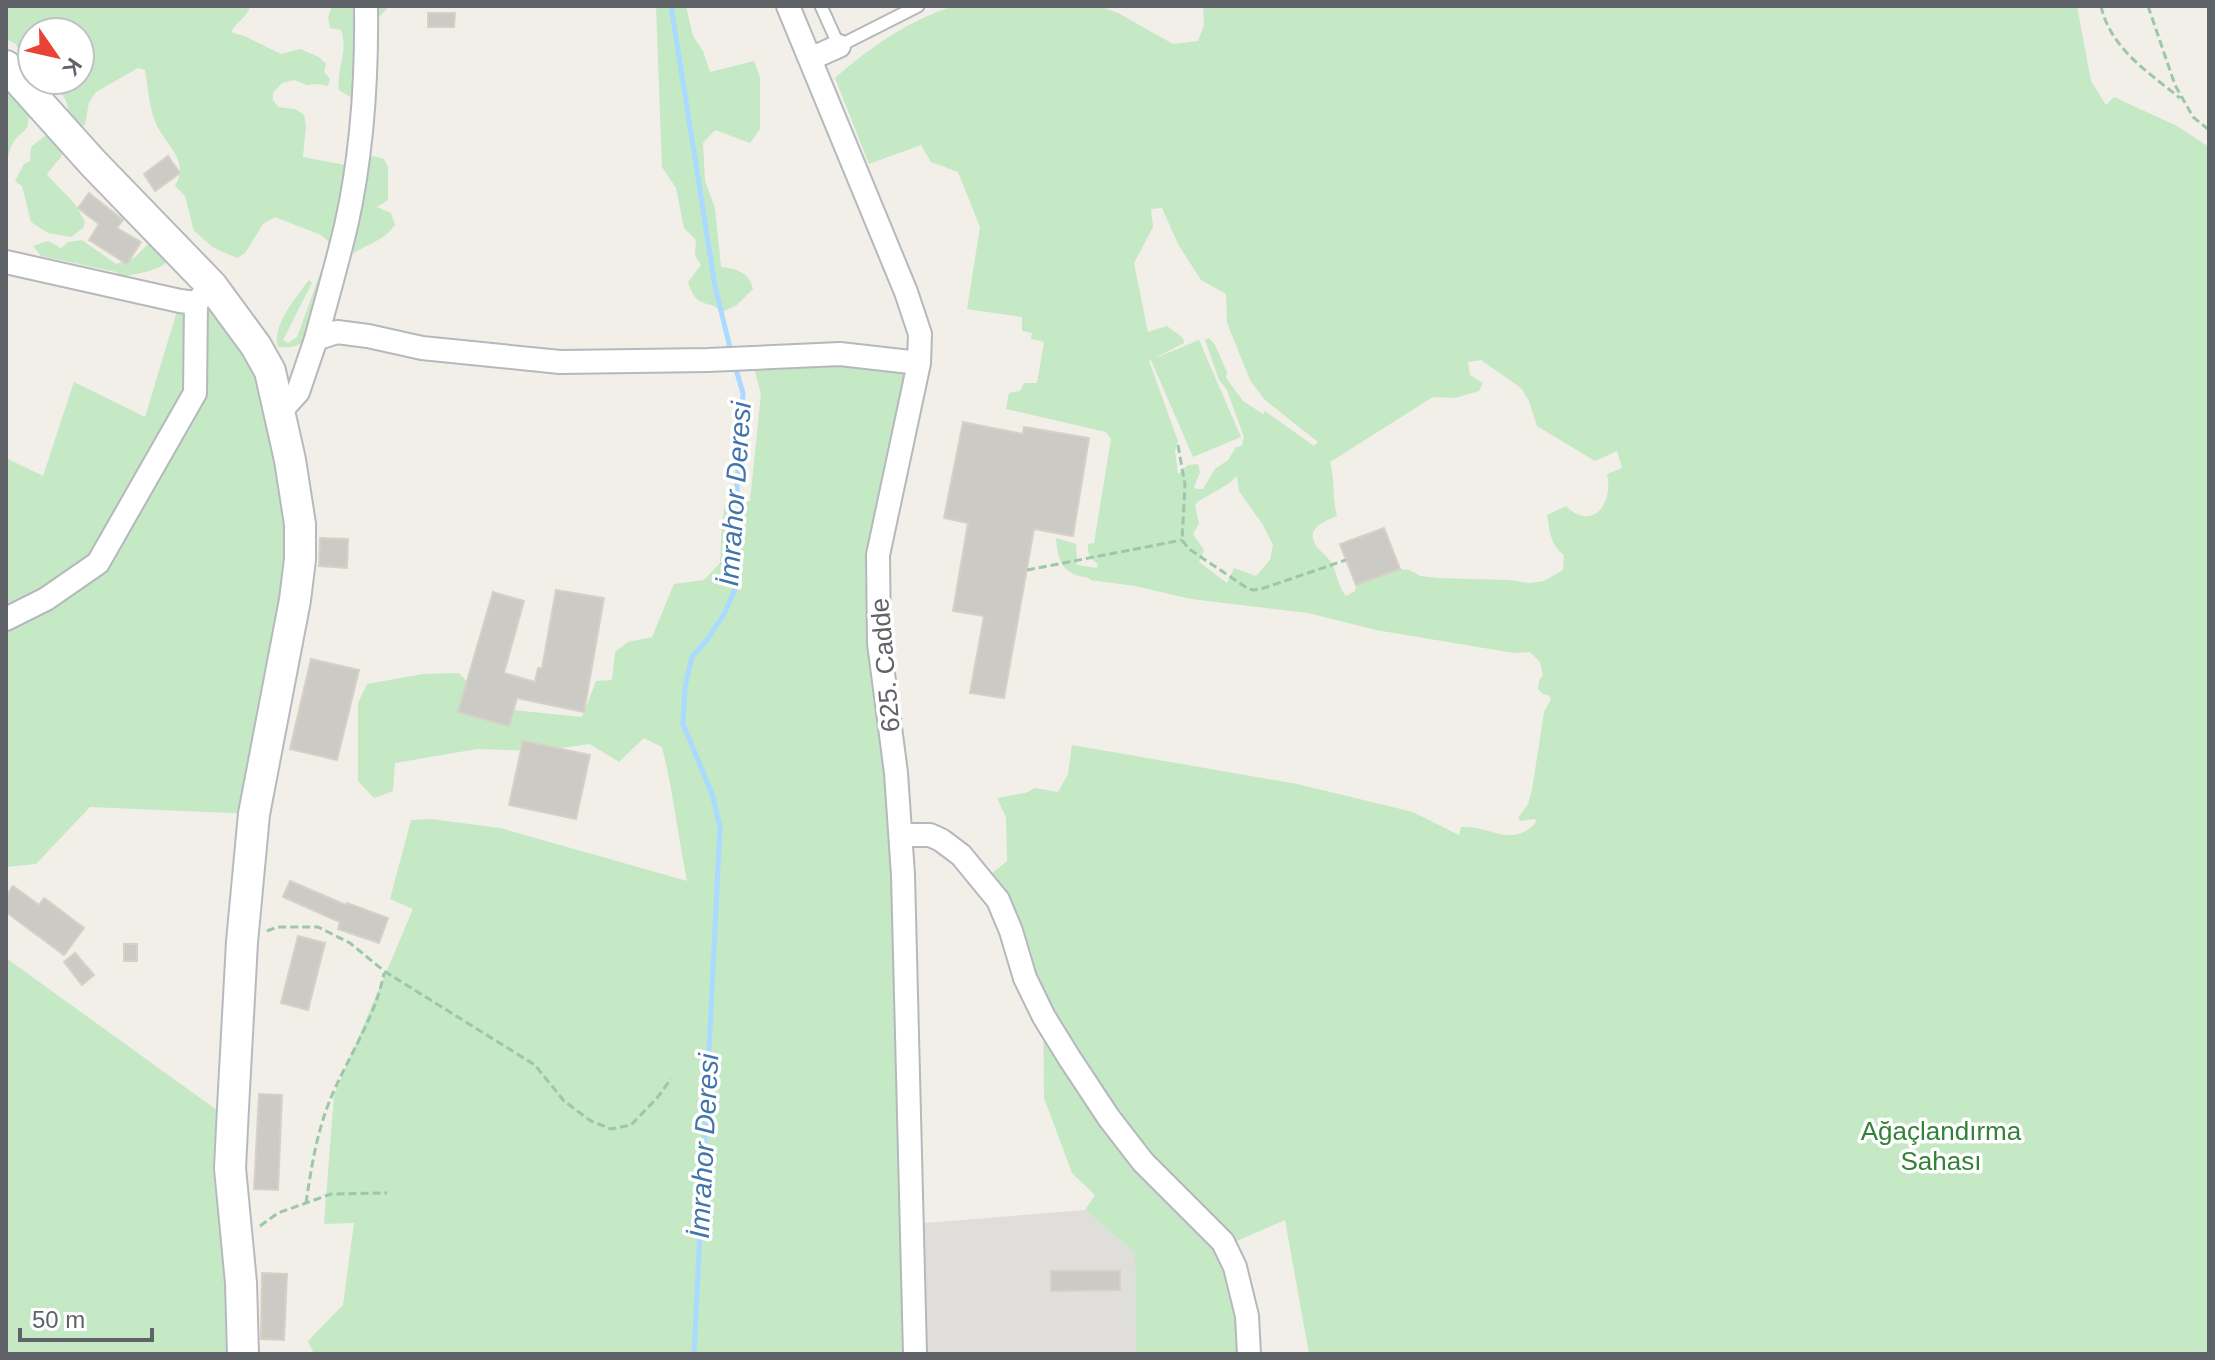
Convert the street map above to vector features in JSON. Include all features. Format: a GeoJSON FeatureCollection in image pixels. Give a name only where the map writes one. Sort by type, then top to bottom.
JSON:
{"type":"FeatureCollection","features":[{"type":"Feature","properties":{"kind":"street"},"geometry":{"type":"LineString","coordinates":[[280,412],[298,392],[316,339],[346,224],[358,154],[367,61],[366,6]]}},
{"type":"Feature","properties":{"kind":"street","name":"625. Cadde"},"geometry":{"type":"LineString","coordinates":[[788,6],[906,292],[920,334],[919,363],[878,555],[879,643],[901,835],[915,1354]]}},
{"type":"Feature","properties":{"kind":"street"},"geometry":{"type":"LineString","coordinates":[[810,59],[839,46]]}},
{"type":"Feature","properties":{"kind":"street"},"geometry":{"type":"LineString","coordinates":[[6,66],[204,294],[256,346],[270,371],[290,460],[300,524],[300,559],[254,814],[242,942],[230,1168],[243,1354]]}},
{"type":"Feature","properties":{"kind":"street"},"geometry":{"type":"LineString","coordinates":[[6,262],[204,294]]}},
{"type":"Feature","properties":{"kind":"street"},"geometry":{"type":"LineString","coordinates":[[6,619],[46,599],[98,563],[195,393],[204,294]]}},
{"type":"Feature","properties":{"kind":"street"},"geometry":{"type":"LineString","coordinates":[[316,339],[337,332],[422,348],[560,362],[721,360],[840,354],[919,363]]}},
{"type":"Feature","properties":{"kind":"street"},"geometry":{"type":"LineString","coordinates":[[901,835],[935,836],[950,846],[973,868],[998,900],[1025,978],[1070,1059],[1143,1162],[1223,1242],[1235,1267],[1247,1316],[1249,1354]]}},
{"type":"Feature","properties":{"kind":"lane"},"geometry":{"type":"LineString","coordinates":[[821,6],[839,46],[918,6]]}},
{"type":"Feature","properties":{"kind":"path"},"geometry":{"type":"LineString","coordinates":[[2101,6],[2103,18],[2135,62],[2182,99]]}},
{"type":"Feature","properties":{"kind":"path"},"geometry":{"type":"LineString","coordinates":[[2148,6],[2175,85],[2193,117],[2209,130]]}},
{"type":"Feature","properties":{"kind":"path"},"geometry":{"type":"LineString","coordinates":[[1178,445],[1185,485],[1182,540],[1189,549],[1253,590],[1346,560]]}},
{"type":"Feature","properties":{"kind":"path"},"geometry":{"type":"LineString","coordinates":[[1027,570],[1182,540]]}},
{"type":"Feature","properties":{"kind":"path"},"geometry":{"type":"LineString","coordinates":[[242,942],[277,927],[318,927],[350,943],[384,971],[535,1065],[564,1101],[591,1121],[611,1129],[631,1125],[671,1079]]}},
{"type":"Feature","properties":{"kind":"path"},"geometry":{"type":"LineString","coordinates":[[306,1203],[314,1151],[328,1105],[379,995],[384,971]]}},
{"type":"Feature","properties":{"kind":"path"},"geometry":{"type":"LineString","coordinates":[[238,1258],[251,1232],[278,1213],[331,1194],[387,1193]]}},
{"type":"Feature","properties":{"kind":"shaded area"},"geometry":{"type":"Polygon","coordinates":[[[1085,1210],[1135,1253],[1136,1354],[915,1354],[911,1224],[1085,1210]]]}},
{"type":"Feature","properties":{"kind":"green space"},"geometry":{"type":"Polygon","coordinates":[[[6,6],[250,6],[231,32],[281,54],[300,49],[319,57],[326,64],[324,72],[330,79],[328,86],[307,85],[294,80],[282,83],[273,93],[278,107],[295,109],[304,115],[303,157],[345,165],[347,173],[373,156],[384,159],[388,167],[388,200],[377,207],[391,213],[395,225],[387,234],[354,253],[349,250],[308,337],[295,346],[278,347],[278,330],[286,312],[309,280],[312,283],[283,340],[288,343],[297,337],[329,249],[328,241],[321,235],[275,217],[263,224],[245,253],[237,258],[214,248],[194,231],[185,196],[175,186],[180,168],[178,160],[155,121],[145,70],[138,68],[96,92],[96,16],[16,16],[16,44],[6,39],[6,6]]]}},
{"type":"Feature","properties":{"kind":"green space"},"geometry":{"type":"Polygon","coordinates":[[[332,6],[389,6],[373,21],[359,93],[350,97],[339,90],[343,38],[341,30],[330,28],[328,18],[332,6]]]}},
{"type":"Feature","properties":{"kind":"green space"},"geometry":{"type":"Polygon","coordinates":[[[656,6],[686,6],[693,36],[703,51],[710,72],[754,61],[760,77],[760,129],[750,143],[715,130],[703,143],[705,181],[715,208],[721,267],[742,272],[753,289],[737,305],[724,311],[701,302],[691,290],[688,282],[701,265],[695,256],[696,240],[684,228],[676,188],[662,167],[656,6]]]}},
{"type":"Feature","properties":{"kind":"green space","name":"Ağaçlandırma Sahası"},"geometry":{"type":"Polygon","coordinates":[[[955,6],[1099,6],[1118,13],[1173,44],[1198,41],[1204,25],[1203,6],[2077,6],[2091,81],[2106,105],[2114,97],[2177,126],[2209,147],[2209,1354],[1309,1354],[1285,1220],[1216,1250],[1233,1299],[1239,1354],[1136,1354],[1135,1253],[1085,1210],[1095,1195],[1072,1173],[1044,1098],[1043,994],[1024,929],[1012,905],[990,875],[1007,861],[1006,817],[997,798],[1035,788],[1058,792],[1068,774],[1072,745],[1297,784],[1413,812],[1459,835],[1461,827],[1519,834],[1537,821],[1521,821],[1518,818],[1528,804],[1532,790],[1544,712],[1551,699],[1538,689],[1543,675],[1540,662],[1530,652],[1514,653],[1376,630],[1308,613],[1191,599],[1135,586],[1090,580],[1063,566],[1056,538],[1076,544],[1077,565],[1097,568],[1088,544],[1094,543],[1111,439],[1106,432],[1006,409],[1009,393],[1020,391],[1024,383],[1037,383],[1044,342],[1031,339],[1032,333],[1022,331],[1022,317],[967,309],[980,227],[958,172],[931,162],[921,145],[869,164],[835,78],[891,36],[955,6]],[[1162,208],[1151,209],[1153,227],[1134,263],[1148,332],[1167,326],[1183,338],[1184,343],[1153,359],[1199,340],[1241,437],[1193,457],[1149,361],[1178,441],[1175,451],[1178,474],[1188,465],[1198,464],[1200,472],[1194,487],[1203,489],[1215,469],[1228,460],[1236,447],[1242,446],[1244,437],[1227,390],[1219,380],[1205,340],[1209,338],[1227,372],[1226,378],[1243,401],[1263,414],[1265,411],[1314,446],[1318,442],[1265,400],[1250,380],[1227,323],[1226,294],[1201,280],[1178,244],[1162,208]],[[1481,360],[1468,362],[1470,375],[1483,383],[1479,391],[1455,398],[1433,397],[1330,462],[1337,516],[1317,527],[1313,535],[1317,547],[1333,565],[1346,596],[1355,591],[1356,585],[1400,569],[1437,578],[1544,581],[1563,570],[1564,555],[1553,542],[1547,515],[1566,506],[1584,516],[1592,515],[1604,504],[1607,474],[1622,468],[1617,451],[1595,461],[1537,426],[1521,388],[1481,360]],[[1237,476],[1197,502],[1199,523],[1193,534],[1204,550],[1199,562],[1227,583],[1234,568],[1256,576],[1270,560],[1273,545],[1239,491],[1237,476]]]}},
{"type":"Feature","properties":{"kind":"green space"},"geometry":{"type":"Polygon","coordinates":[[[6,86],[29,113],[26,128],[13,143],[6,162],[6,86]]]}},
{"type":"Feature","properties":{"kind":"green space"},"geometry":{"type":"Polygon","coordinates":[[[63,96],[93,96],[89,102],[85,125],[75,127],[67,120],[67,102],[63,96]]]}},
{"type":"Feature","properties":{"kind":"green space"},"geometry":{"type":"Polygon","coordinates":[[[46,135],[51,136],[64,152],[47,175],[75,204],[85,222],[83,228],[71,237],[48,233],[31,222],[22,186],[15,181],[24,164],[30,161],[31,147],[46,135]]]}},
{"type":"Feature","properties":{"kind":"green space"},"geometry":{"type":"Polygon","coordinates":[[[82,240],[116,264],[134,258],[157,240],[171,257],[155,269],[122,277],[116,272],[41,256],[33,246],[48,241],[61,248],[68,242],[82,240]]]}},
{"type":"Feature","properties":{"kind":"green space"},"geometry":{"type":"Polygon","coordinates":[[[212,286],[256,346],[300,524],[254,814],[90,807],[36,864],[6,867],[6,458],[43,476],[74,382],[145,417],[180,301],[212,286]]]}},
{"type":"Feature","properties":{"kind":"green space"},"geometry":{"type":"Polygon","coordinates":[[[751,358],[919,363],[878,555],[897,784],[915,1354],[314,1354],[308,1341],[343,1305],[354,1223],[324,1224],[334,1095],[413,909],[390,899],[411,820],[431,819],[500,828],[687,881],[662,747],[644,738],[619,762],[590,744],[538,751],[477,749],[395,763],[393,791],[374,798],[358,781],[358,703],[367,684],[423,674],[459,673],[492,708],[582,717],[596,681],[612,680],[615,652],[628,642],[652,637],[674,584],[704,580],[720,563],[725,502],[750,501],[761,394],[751,358]]]}},
{"type":"Feature","properties":{"kind":"green space"},"geometry":{"type":"Polygon","coordinates":[[[6,958],[232,1121],[243,1354],[6,1354],[6,958]]]}},
{"type":"Feature","properties":{"kind":"building"},"geometry":{"type":"Polygon","coordinates":[[[428,13],[455,13],[454,27],[428,27],[428,13]]]}},
{"type":"Feature","properties":{"kind":"building"},"geometry":{"type":"Polygon","coordinates":[[[168,156],[180,173],[155,191],[144,174],[168,156]]]}},
{"type":"Feature","properties":{"kind":"building"},"geometry":{"type":"Polygon","coordinates":[[[89,193],[123,220],[117,228],[141,242],[127,264],[89,240],[99,224],[78,208],[89,193]]]}},
{"type":"Feature","properties":{"kind":"building"},"geometry":{"type":"Polygon","coordinates":[[[963,422],[1023,434],[1024,427],[1089,438],[1073,536],[1034,529],[1004,698],[970,693],[984,616],[953,611],[968,523],[944,518],[963,422]]]}},
{"type":"Feature","properties":{"kind":"building"},"geometry":{"type":"Polygon","coordinates":[[[1384,528],[1400,569],[1356,585],[1340,544],[1384,528]]]}},
{"type":"Feature","properties":{"kind":"building"},"geometry":{"type":"Polygon","coordinates":[[[320,538],[348,539],[347,568],[319,566],[320,538]]]}},
{"type":"Feature","properties":{"kind":"building"},"geometry":{"type":"Polygon","coordinates":[[[556,590],[604,598],[584,712],[517,698],[509,726],[458,712],[493,592],[524,601],[504,673],[535,682],[538,668],[542,668],[556,590]]]}},
{"type":"Feature","properties":{"kind":"building"},"geometry":{"type":"Polygon","coordinates":[[[311,659],[359,670],[337,760],[290,749],[311,659]]]}},
{"type":"Feature","properties":{"kind":"building"},"geometry":{"type":"Polygon","coordinates":[[[523,741],[590,755],[576,819],[509,805],[523,741]]]}},
{"type":"Feature","properties":{"kind":"building"},"geometry":{"type":"Polygon","coordinates":[[[290,881],[346,905],[388,918],[379,943],[338,929],[340,922],[283,897],[290,881]]]}},
{"type":"Feature","properties":{"kind":"building"},"geometry":{"type":"Polygon","coordinates":[[[13,886],[39,905],[44,898],[84,928],[64,955],[6,912],[6,896],[13,886]]]}},
{"type":"Feature","properties":{"kind":"building"},"geometry":{"type":"Polygon","coordinates":[[[298,936],[325,943],[308,1010],[281,1003],[298,936]]]}},
{"type":"Feature","properties":{"kind":"building"},"geometry":{"type":"Polygon","coordinates":[[[124,944],[137,944],[137,961],[124,961],[124,944]]]}},
{"type":"Feature","properties":{"kind":"building"},"geometry":{"type":"Polygon","coordinates":[[[75,953],[94,975],[82,985],[64,962],[75,953]]]}},
{"type":"Feature","properties":{"kind":"building"},"geometry":{"type":"Polygon","coordinates":[[[259,1094],[282,1095],[278,1190],[254,1189],[259,1094]]]}},
{"type":"Feature","properties":{"kind":"building"},"geometry":{"type":"Polygon","coordinates":[[[1051,1271],[1120,1271],[1120,1290],[1051,1291],[1051,1271]]]}},
{"type":"Feature","properties":{"kind":"building"},"geometry":{"type":"Polygon","coordinates":[[[262,1273],[287,1274],[284,1340],[261,1339],[262,1273]]]}},
{"type":"Feature","properties":{"kind":"waterway","name":"İmrahor Deresi"},"geometry":{"type":"LineString","coordinates":[[671,6],[715,286],[731,352]]}},
{"type":"Feature","properties":{"kind":"waterway","name":"İmrahor Deresi"},"geometry":{"type":"LineString","coordinates":[[694,1354],[720,827],[712,794],[683,724],[685,687],[692,657],[724,614],[735,589],[743,393],[735,366]]}}]}
